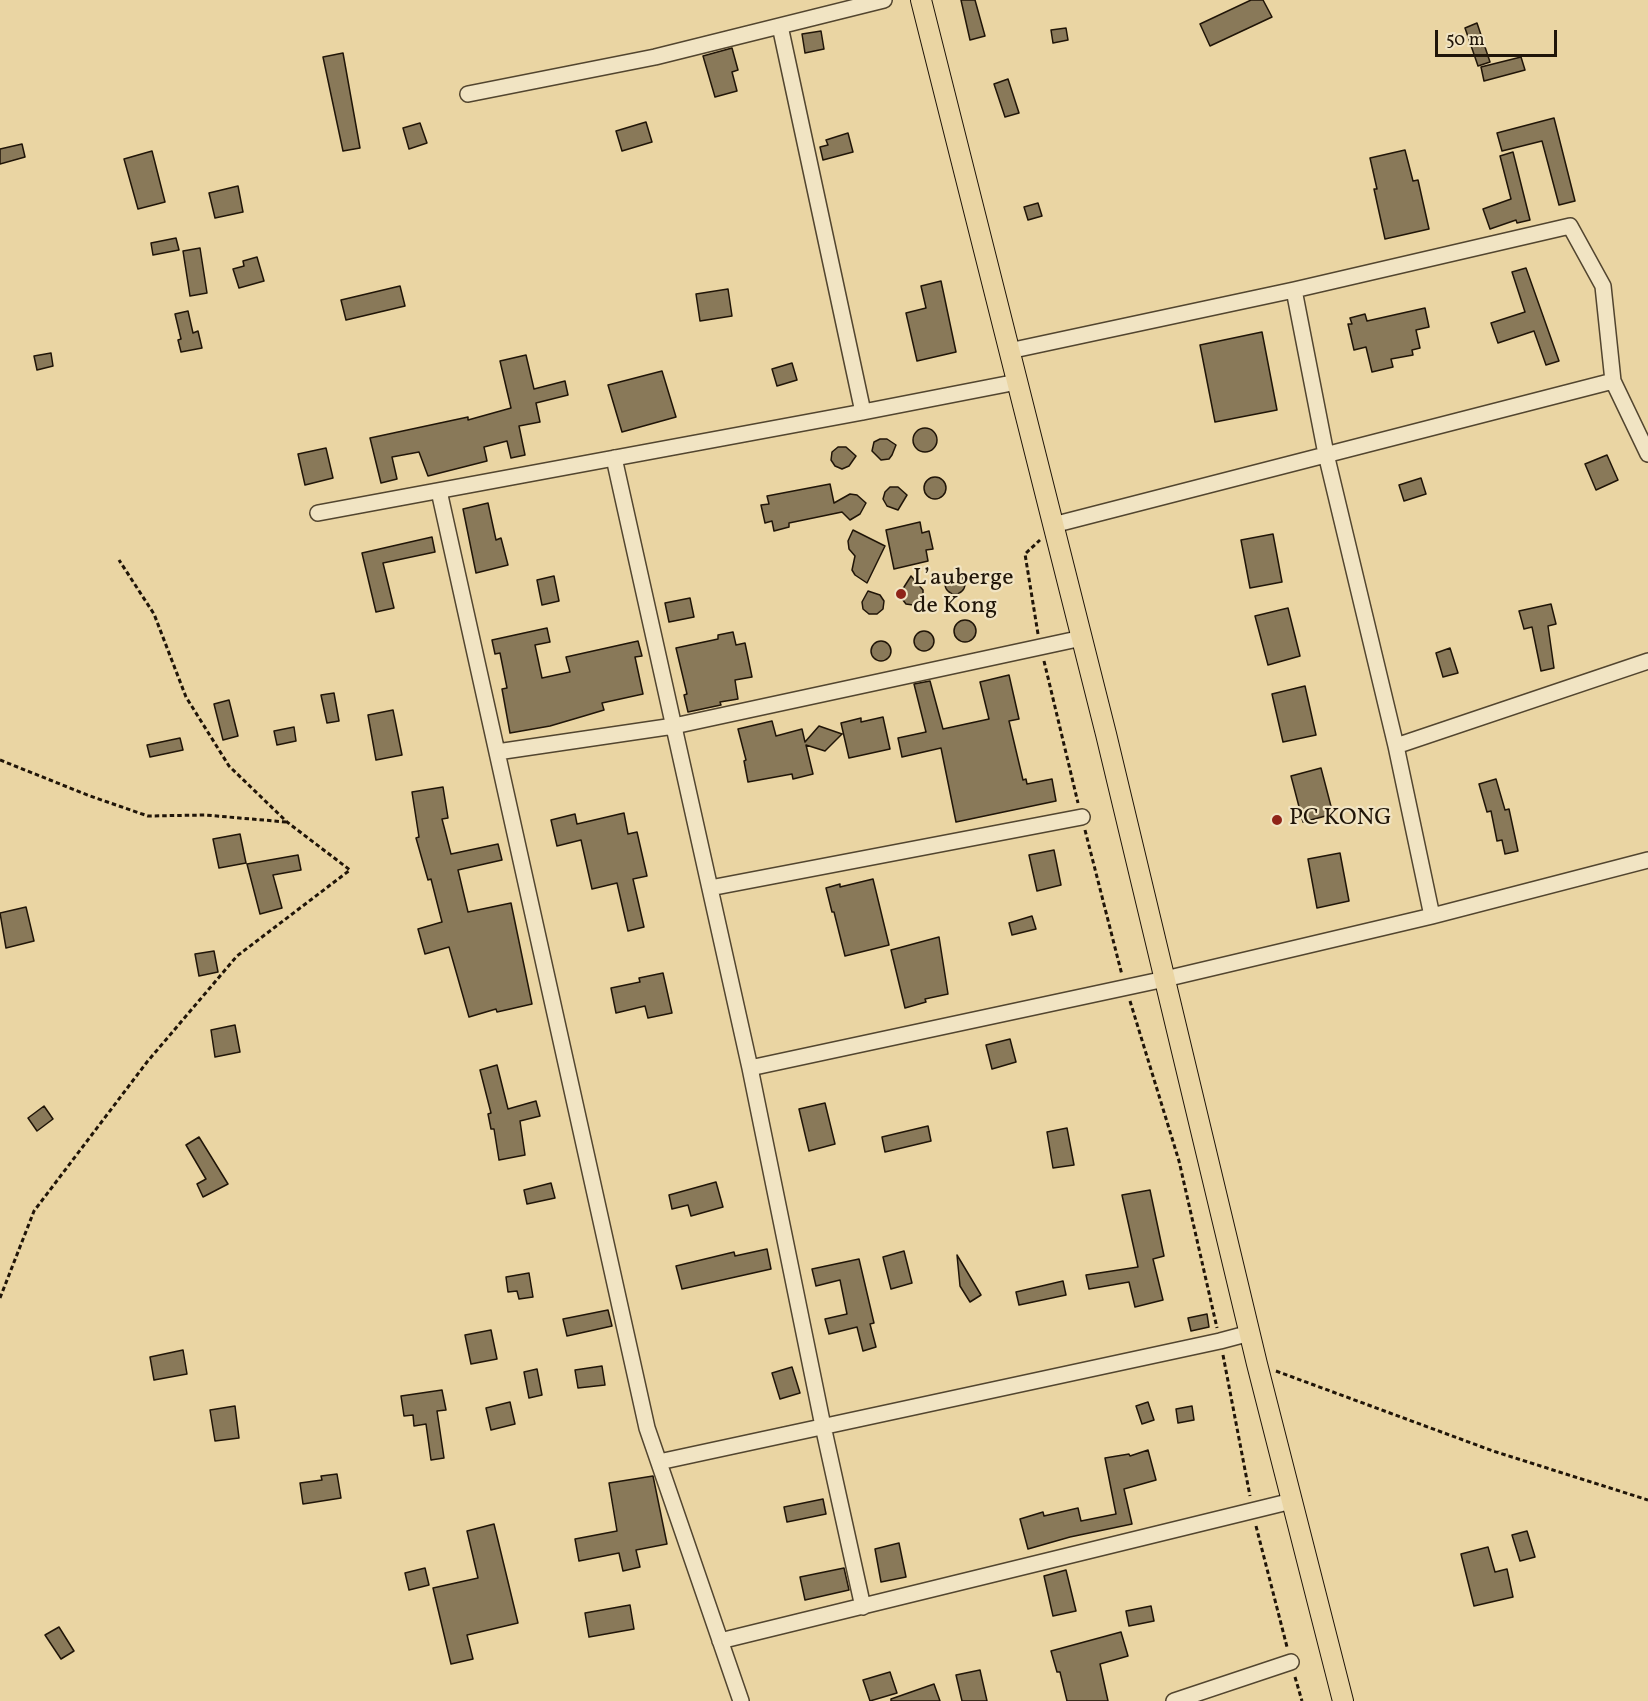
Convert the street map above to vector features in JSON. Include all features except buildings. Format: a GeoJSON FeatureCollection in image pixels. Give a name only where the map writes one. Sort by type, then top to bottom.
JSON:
{"type":"FeatureCollection","features":[{"type":"Feature","properties":{"kind":"main road"},"geometry":{"type":"LineString","coordinates":[[921,0],[1082,638],[1257,1364],[1343,1701]]}},
{"type":"Feature","properties":{"kind":"street"},"geometry":{"type":"LineString","coordinates":[[468,94],[655,57],[884,0]]}},
{"type":"Feature","properties":{"kind":"street"},"geometry":{"type":"LineString","coordinates":[[780,26],[863,412]]}},
{"type":"Feature","properties":{"kind":"street"},"geometry":{"type":"LineString","coordinates":[[1009,351],[1294,290],[1570,226],[1603,286],[1613,381],[1648,454]]}},
{"type":"Feature","properties":{"kind":"street"},"geometry":{"type":"LineString","coordinates":[[1294,290],[1326,454],[1396,746],[1432,916]]}},
{"type":"Feature","properties":{"kind":"street"},"geometry":{"type":"LineString","coordinates":[[1053,525],[1613,381]]}},
{"type":"Feature","properties":{"kind":"street"},"geometry":{"type":"LineString","coordinates":[[318,513],[1017,382]]}},
{"type":"Feature","properties":{"kind":"street"},"geometry":{"type":"LineString","coordinates":[[614,458],[750,1068],[862,1607]]}},
{"type":"Feature","properties":{"kind":"street"},"geometry":{"type":"LineString","coordinates":[[439,490],[647,1428],[741,1701]]}},
{"type":"Feature","properties":{"kind":"street"},"geometry":{"type":"LineString","coordinates":[[497,752],[674,726],[1082,638]]}},
{"type":"Feature","properties":{"kind":"street"},"geometry":{"type":"LineString","coordinates":[[1396,746],[1648,661]]}},
{"type":"Feature","properties":{"kind":"street"},"geometry":{"type":"LineString","coordinates":[[710,888],[1082,817]]}},
{"type":"Feature","properties":{"kind":"street"},"geometry":{"type":"LineString","coordinates":[[750,1068],[1165,980],[1432,916],[1648,860]]}},
{"type":"Feature","properties":{"kind":"street"},"geometry":{"type":"LineString","coordinates":[[659,1462],[1250,1333]]}},
{"type":"Feature","properties":{"kind":"street"},"geometry":{"type":"LineString","coordinates":[[720,1641],[1292,1501]]}},
{"type":"Feature","properties":{"kind":"street"},"geometry":{"type":"LineString","coordinates":[[1174,1701],[1291,1662]]}},
{"type":"Feature","properties":{"kind":"path"},"geometry":{"type":"LineString","coordinates":[[1053,525],[1025,554],[1041,647],[1126,988],[1179,1161],[1220,1341]]}},
{"type":"Feature","properties":{"kind":"path"},"geometry":{"type":"LineString","coordinates":[[0,1298],[34,1211],[147,1062],[237,956],[350,870],[287,822],[229,766],[186,697],[154,614],[119,560]]}},
{"type":"Feature","properties":{"kind":"path"},"geometry":{"type":"LineString","coordinates":[[0,760],[90,796],[148,816],[205,815],[287,822]]}},
{"type":"Feature","properties":{"kind":"path"},"geometry":{"type":"LineString","coordinates":[[1257,1364],[1493,1451],[1648,1500]]}},
{"type":"Feature","properties":{"kind":"place","name":"L’auberge de Kong"},"geometry":{"type":"Point","coordinates":[901,594]}},
{"type":"Feature","properties":{"kind":"place","name":"PC KONG"},"geometry":{"type":"Point","coordinates":[1277,820]}}]}
